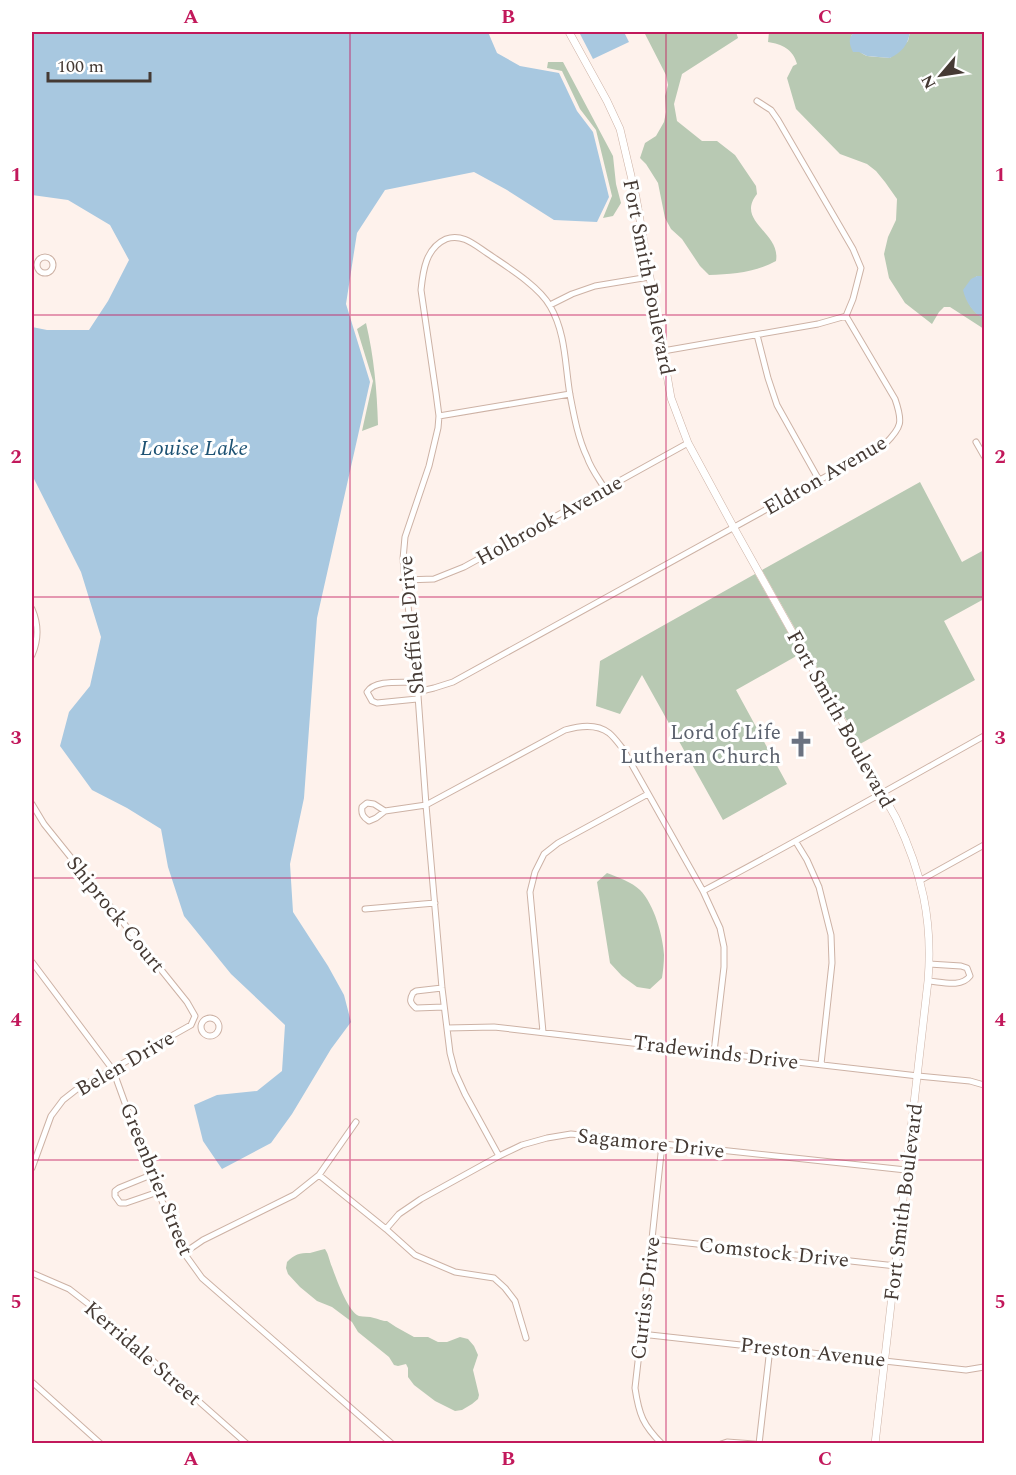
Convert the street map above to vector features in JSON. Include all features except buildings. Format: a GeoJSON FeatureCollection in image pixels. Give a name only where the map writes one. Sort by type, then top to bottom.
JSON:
{"type":"FeatureCollection","features":[{"type":"Feature","properties":{"kind":"street","name":"Fort Smith Boulevard"},"geometry":{"type":"LineString","coordinates":[[568,32],[620,129],[636,197],[672,398],[688,443],[882,792],[906,839],[921,880],[928,926],[928,981],[875,1443]]}},
{"type":"Feature","properties":{"kind":"street"},"geometry":{"type":"LineString","coordinates":[[663,351],[818,324],[846,316],[853,300],[861,268],[853,249],[778,120],[771,110],[757,101]]}},
{"type":"Feature","properties":{"kind":"street","name":"Sheffield Drive"},"geometry":{"type":"LineString","coordinates":[[499,1156],[465,1094],[455,1072],[450,1053],[442,988],[417,682],[403,559],[405,537],[429,466],[438,428],[439,416],[421,290],[422,274],[431,250],[439,243],[458,237],[469,241],[519,275],[534,287],[550,305],[561,332],[579,438],[588,460],[605,489]]}},
{"type":"Feature","properties":{"kind":"street"},"geometry":{"type":"LineString","coordinates":[[550,305],[595,286],[649,277]]}},
{"type":"Feature","properties":{"kind":"street","name":"Eldron Avenue"},"geometry":{"type":"LineString","coordinates":[[417,692],[453,682],[885,444],[901,425],[900,414],[895,399],[846,316]]}},
{"type":"Feature","properties":{"kind":"street"},"geometry":{"type":"LineString","coordinates":[[757,335],[777,405],[819,480]]}},
{"type":"Feature","properties":{"kind":"street"},"geometry":{"type":"LineString","coordinates":[[439,416],[570,394]]}},
{"type":"Feature","properties":{"kind":"street"},"geometry":{"type":"LineString","coordinates":[[976,442],[984,456]]}},
{"type":"Feature","properties":{"kind":"street","name":"Holbrook Avenue"},"geometry":{"type":"LineString","coordinates":[[405,580],[434,579],[464,567],[688,443]]}},
{"type":"Feature","properties":{"kind":"street"},"geometry":{"type":"LineString","coordinates":[[32,609],[36,618],[38,636],[32,656]]}},
{"type":"Feature","properties":{"kind":"street"},"geometry":{"type":"LineString","coordinates":[[417,682],[379,684],[371,686],[368,692],[372,700],[377,703],[417,699]]}},
{"type":"Feature","properties":{"kind":"street"},"geometry":{"type":"LineString","coordinates":[[384,811],[426,805],[565,730],[592,726],[609,732],[623,749],[703,891],[720,928],[724,947],[724,967],[714,1052]]}},
{"type":"Feature","properties":{"kind":"street"},"geometry":{"type":"LineString","coordinates":[[703,891],[796,842],[984,736]]}},
{"type":"Feature","properties":{"kind":"street"},"geometry":{"type":"LineString","coordinates":[[543,1032],[530,892],[535,872],[544,854],[558,843],[648,794]]}},
{"type":"Feature","properties":{"kind":"street","name":"Shiprock Court"},"geometry":{"type":"LineString","coordinates":[[32,804],[51,833],[187,1002],[195,1016],[192,1023]]}},
{"type":"Feature","properties":{"kind":"street"},"geometry":{"type":"LineString","coordinates":[[796,842],[819,887],[831,935],[832,963],[821,1064]]}},
{"type":"Feature","properties":{"kind":"street"},"geometry":{"type":"LineString","coordinates":[[921,880],[984,845]]}},
{"type":"Feature","properties":{"kind":"street"},"geometry":{"type":"LineString","coordinates":[[365,909],[435,903]]}},
{"type":"Feature","properties":{"kind":"street","name":"Greenbrier Street"},"geometry":{"type":"LineString","coordinates":[[32,962],[112,1070],[151,1175],[184,1253],[202,1278],[392,1443]]}},
{"type":"Feature","properties":{"kind":"street"},"geometry":{"type":"LineString","coordinates":[[928,981],[958,983],[967,980],[970,976],[967,968],[961,966],[929,964]]}},
{"type":"Feature","properties":{"kind":"street"},"geometry":{"type":"LineString","coordinates":[[442,988],[416,991],[412,993],[410,999],[411,1004],[416,1008],[444,1007]]}},
{"type":"Feature","properties":{"kind":"street"},"geometry":{"type":"LineString","coordinates":[[192,1023],[202,1023]]}},
{"type":"Feature","properties":{"kind":"street","name":"Belen Drive"},"geometry":{"type":"LineString","coordinates":[[32,1168],[51,1116],[63,1100],[77,1089],[192,1023]]}},
{"type":"Feature","properties":{"kind":"street","name":"Tradewinds Drive"},"geometry":{"type":"LineString","coordinates":[[447,1028],[494,1027],[543,1032],[984,1084]]}},
{"type":"Feature","properties":{"kind":"street"},"geometry":{"type":"LineString","coordinates":[[184,1253],[203,1240],[294,1195],[319,1175],[356,1122]]}},
{"type":"Feature","properties":{"kind":"street","name":"Sagamore Drive"},"geometry":{"type":"LineString","coordinates":[[386,1229],[406,1209],[499,1156],[522,1145],[572,1134],[906,1170]]}},
{"type":"Feature","properties":{"kind":"street","name":"Curtiss Drive"},"geometry":{"type":"LineString","coordinates":[[662,1144],[635,1388],[638,1410],[648,1427],[662,1443]]}},
{"type":"Feature","properties":{"kind":"street"},"geometry":{"type":"LineString","coordinates":[[151,1175],[118,1188],[115,1196],[120,1203],[126,1203],[158,1192]]}},
{"type":"Feature","properties":{"kind":"street"},"geometry":{"type":"LineString","coordinates":[[319,1175],[386,1229],[414,1255],[455,1272],[494,1278],[515,1301],[526,1338]]}},
{"type":"Feature","properties":{"kind":"street","name":"Comstock Drive"},"geometry":{"type":"LineString","coordinates":[[652,1239],[896,1266]]}},
{"type":"Feature","properties":{"kind":"street","name":"Kerridale Street"},"geometry":{"type":"LineString","coordinates":[[32,1273],[69,1289],[247,1443]]}},
{"type":"Feature","properties":{"kind":"street","name":"Preston Avenue"},"geometry":{"type":"LineString","coordinates":[[640,1334],[966,1370],[984,1367]]}},
{"type":"Feature","properties":{"kind":"street"},"geometry":{"type":"LineString","coordinates":[[721,1443],[757,1443],[770,1348]]}},
{"type":"Feature","properties":{"kind":"street"},"geometry":{"type":"LineString","coordinates":[[32,1382],[101,1443]]}},
{"type":"Feature","properties":{"kind":"green space"},"geometry":{"type":"Polygon","coordinates":[[[644,32],[736,32],[738,38],[682,74],[674,104],[677,121],[702,141],[717,141],[735,155],[756,186],[757,194],[751,212],[772,242],[776,251],[776,261],[751,270],[709,275],[700,266],[682,239],[671,229],[665,218],[658,183],[640,158],[645,143],[656,136],[664,122],[665,96],[668,85],[666,75],[644,32]]]}},
{"type":"Feature","properties":{"kind":"green space"},"geometry":{"type":"Polygon","coordinates":[[[769,32],[855,32],[851,36],[862,53],[890,58],[908,41],[910,32],[984,32],[984,276],[977,276],[964,290],[971,307],[984,318],[984,329],[950,307],[944,307],[932,324],[905,303],[889,278],[884,254],[888,237],[896,220],[897,199],[876,171],[867,164],[840,154],[796,109],[787,78],[793,66],[797,64],[793,55],[786,48],[768,42],[769,32]]]}},
{"type":"Feature","properties":{"kind":"green space"},"geometry":{"type":"Polygon","coordinates":[[[548,62],[563,62],[613,156],[621,203],[613,216],[603,218],[612,196],[596,130],[580,109],[562,71],[547,68],[548,62]]]}},
{"type":"Feature","properties":{"kind":"green space"},"geometry":{"type":"Polygon","coordinates":[[[366,323],[375,374],[378,425],[362,431],[373,381],[357,329],[366,323]]]}},
{"type":"Feature","properties":{"kind":"green space"},"geometry":{"type":"Polygon","coordinates":[[[920,482],[962,562],[984,550],[984,599],[944,621],[975,680],[860,744],[762,570],[920,482]]]}},
{"type":"Feature","properties":{"kind":"green space"},"geometry":{"type":"Polygon","coordinates":[[[755,574],[800,654],[736,690],[787,784],[723,820],[642,675],[620,714],[596,706],[600,661],[755,574]]]}},
{"type":"Feature","properties":{"kind":"green space"},"geometry":{"type":"Polygon","coordinates":[[[607,873],[637,887],[650,903],[657,921],[664,955],[662,978],[650,989],[637,987],[610,963],[597,882],[607,873]]]}},
{"type":"Feature","properties":{"kind":"green space"},"geometry":{"type":"Polygon","coordinates":[[[325,1249],[347,1302],[359,1316],[387,1321],[414,1337],[428,1337],[438,1342],[447,1342],[460,1337],[468,1339],[478,1355],[473,1370],[478,1399],[462,1410],[455,1411],[435,1401],[414,1385],[408,1377],[406,1364],[394,1365],[389,1357],[358,1332],[352,1322],[332,1307],[317,1301],[288,1274],[287,1262],[292,1257],[325,1249]]]}},
{"type":"Feature","properties":{"kind":"water","name":"Louise Lake"},"geometry":{"type":"Polygon","coordinates":[[[32,32],[488,32],[497,53],[520,66],[559,73],[577,111],[593,132],[609,197],[597,222],[554,220],[474,172],[385,190],[357,233],[346,304],[370,382],[317,618],[304,798],[290,864],[293,912],[344,995],[351,1022],[271,1143],[222,1169],[203,1141],[194,1105],[217,1095],[257,1091],[282,1071],[285,1025],[231,974],[184,916],[168,867],[161,829],[92,790],[60,746],[69,712],[90,686],[101,637],[81,572],[32,475],[32,327],[47,330],[89,330],[108,301],[129,260],[110,225],[68,200],[32,195],[32,32]]]}},
{"type":"Feature","properties":{"kind":"water"},"geometry":{"type":"Polygon","coordinates":[[[579,32],[624,32],[629,42],[593,59],[579,32]]]}},
{"type":"Feature","properties":{"kind":"water"},"geometry":{"type":"Polygon","coordinates":[[[854,32],[910,32],[904,48],[890,58],[853,52],[850,41],[854,32]]]}},
{"type":"Feature","properties":{"kind":"water"},"geometry":{"type":"Polygon","coordinates":[[[984,276],[984,318],[970,307],[963,290],[971,279],[984,276]]]}},
{"type":"Feature","properties":{"kind":"place","name":"Lord of Life Lutheran Church"},"geometry":{"type":"Point","coordinates":[801,744]}}]}
